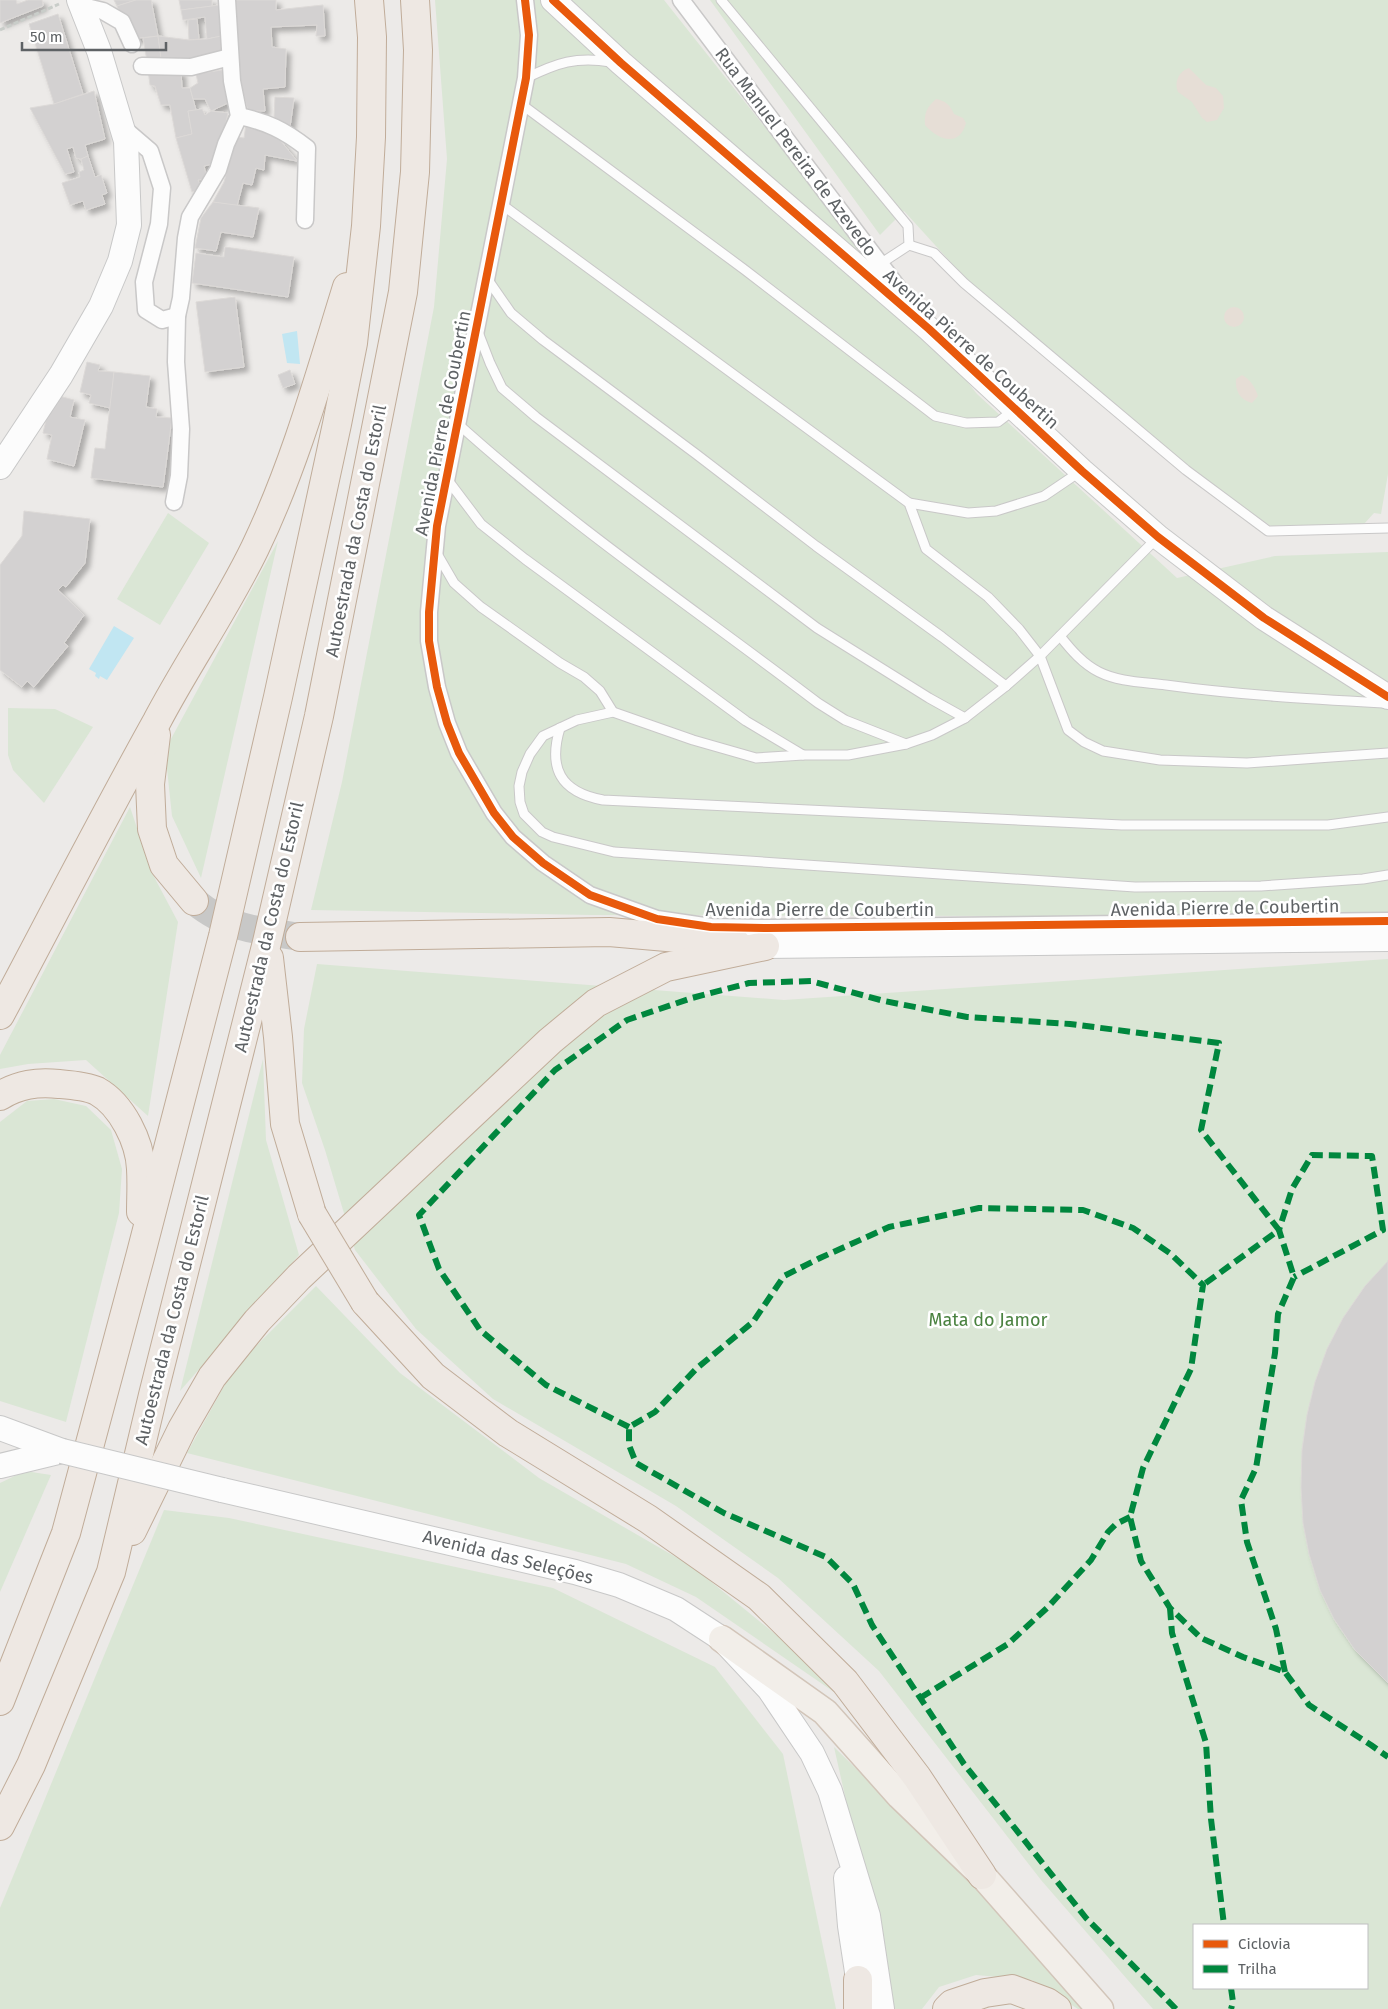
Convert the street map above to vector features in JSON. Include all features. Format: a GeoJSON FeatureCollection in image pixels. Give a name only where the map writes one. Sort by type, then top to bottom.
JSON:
{"type":"FeatureCollection","features":[{"type":"Feature","properties":{"kind":"highway"},"geometry":{"type":"LineString","coordinates":[[0,1701],[66,1533],[223,936],[278,697],[353,343],[366,226],[371,137],[372,37],[369,0]]}},
{"type":"Feature","properties":{"kind":"highway","name":"Autoestrada da Costa do Estoril"},"geometry":{"type":"LineString","coordinates":[[0,1826],[31,1765],[111,1572],[155,1386],[267,942],[338,624],[403,292],[415,172],[418,50],[415,0]]}},
{"type":"Feature","properties":{"kind":"highway"},"geometry":{"type":"LineString","coordinates":[[0,1015],[158,719],[222,612],[256,547],[276,500],[308,412],[366,226]]}},
{"type":"Feature","properties":{"kind":"highway"},"geometry":{"type":"LineString","coordinates":[[158,719],[150,784],[152,829],[164,865],[194,901]]}},
{"type":"Feature","properties":{"kind":"highway"},"geometry":{"type":"LineString","coordinates":[[300,937],[609,932],[765,946]]}},
{"type":"Feature","properties":{"kind":"highway"},"geometry":{"type":"LineString","coordinates":[[267,942],[278,1037],[284,1124],[312,1214],[365,1302],[432,1376],[508,1433],[648,1519],[759,1597],[845,1682],[917,1777],[982,1876]]}},
{"type":"Feature","properties":{"kind":"highway"},"geometry":{"type":"LineString","coordinates":[[111,1572],[182,1429],[212,1377],[257,1321],[299,1277],[543,1047],[596,1002],[666,967],[765,946]]}},
{"type":"Feature","properties":{"kind":"highway"},"geometry":{"type":"LineString","coordinates":[[0,1096],[12,1088],[31,1083],[64,1084],[97,1092],[115,1108],[131,1132],[137,1147],[141,1168],[140,1257]]}},
{"type":"Feature","properties":{"kind":"highway"},"geometry":{"type":"LineString","coordinates":[[858,1980],[858,2009]]}},
{"type":"Feature","properties":{"kind":"highway"},"geometry":{"type":"LineString","coordinates":[[947,2009],[952,2004],[985,1992],[1012,1989],[1047,2002],[1057,2009]]}},
{"type":"Feature","properties":{"kind":"main road"},"geometry":{"type":"LineString","coordinates":[[722,1639],[825,1712],[900,1796],[982,1876],[1100,2009]]}},
{"type":"Feature","properties":{"kind":"street"},"geometry":{"type":"LineString","coordinates":[[174,502],[179,476],[181,429],[176,362],[177,316],[181,298],[190,217],[218,170],[226,144],[239,116],[230,57],[227,0]]}},
{"type":"Feature","properties":{"kind":"street","name":"Avenida Pierre de Coubertin"},"geometry":{"type":"LineString","coordinates":[[526,0],[529,35],[526,78],[436,526],[429,612],[429,641],[436,687],[447,723],[459,753],[494,813],[513,837],[543,863],[590,895],[657,919],[711,926],[768,928],[1388,921]]}},
{"type":"Feature","properties":{"kind":"street","name":"Avenida Pierre de Coubertin"},"geometry":{"type":"LineString","coordinates":[[553,0],[621,63],[929,329],[1082,470],[1158,537],[1264,618],[1388,697]]}},
{"type":"Feature","properties":{"kind":"street","name":"Rua Manuel Pereira de Azevedo"},"geometry":{"type":"LineString","coordinates":[[681,0],[929,329]]}},
{"type":"Feature","properties":{"kind":"street"},"geometry":{"type":"LineString","coordinates":[[74,3],[103,11],[122,22],[132,44]]}},
{"type":"Feature","properties":{"kind":"street"},"geometry":{"type":"LineString","coordinates":[[0,467],[61,375],[101,306],[120,261],[129,225],[126,141],[99,51],[74,3]]}},
{"type":"Feature","properties":{"kind":"street"},"geometry":{"type":"LineString","coordinates":[[142,66],[191,66],[230,57]]}},
{"type":"Feature","properties":{"kind":"street"},"geometry":{"type":"LineString","coordinates":[[239,116],[265,122],[288,133],[306,148],[306,220]]}},
{"type":"Feature","properties":{"kind":"street"},"geometry":{"type":"LineString","coordinates":[[122,127],[150,151],[162,188],[160,224],[151,250],[144,282],[146,310],[162,320],[177,316]]}},
{"type":"Feature","properties":{"kind":"street","name":"Avenida Pierre de Coubertin"},"geometry":{"type":"LineString","coordinates":[[765,946],[1388,939]]}},
{"type":"Feature","properties":{"kind":"street","name":"Avenida das Seleções"},"geometry":{"type":"LineString","coordinates":[[6,1430],[62,1451],[575,1572],[619,1585],[676,1609],[722,1639],[769,1689],[812,1752],[830,1791],[868,1916],[882,2009]]}},
{"type":"Feature","properties":{"kind":"street"},"geometry":{"type":"LineString","coordinates":[[1,1466],[62,1451]]}},
{"type":"Feature","properties":{"kind":"street","name":"Avenida das Seleções"},"geometry":{"type":"LineString","coordinates":[[841,1829],[850,1926],[862,2009]]}},
{"type":"Feature","properties":{"kind":"lane"},"geometry":{"type":"LineString","coordinates":[[721,0],[908,226],[910,245]]}},
{"type":"Feature","properties":{"kind":"lane"},"geometry":{"type":"LineString","coordinates":[[526,78],[552,66],[582,58],[621,63]]}},
{"type":"Feature","properties":{"kind":"lane"},"geometry":{"type":"LineString","coordinates":[[521,104],[745,270],[934,416],[966,423],[998,422],[1015,409]]}},
{"type":"Feature","properties":{"kind":"lane"},"geometry":{"type":"LineString","coordinates":[[501,204],[909,503],[968,514],[996,511],[1044,496],[1082,470]]}},
{"type":"Feature","properties":{"kind":"lane"},"geometry":{"type":"LineString","coordinates":[[880,264],[910,245]]}},
{"type":"Feature","properties":{"kind":"lane"},"geometry":{"type":"LineString","coordinates":[[910,245],[934,253],[964,283],[1186,470],[1268,531],[1388,528]]}},
{"type":"Feature","properties":{"kind":"lane"},"geometry":{"type":"LineString","coordinates":[[486,276],[511,313],[543,340],[816,546],[1006,686]]}},
{"type":"Feature","properties":{"kind":"lane"},"geometry":{"type":"LineString","coordinates":[[477,329],[502,388],[536,417],[817,628],[929,698],[965,718]]}},
{"type":"Feature","properties":{"kind":"lane"},"geometry":{"type":"LineString","coordinates":[[458,423],[552,504],[818,703],[845,720],[906,744]]}},
{"type":"Feature","properties":{"kind":"lane"},"geometry":{"type":"LineString","coordinates":[[446,479],[481,524],[525,559],[746,721],[803,755]]}},
{"type":"Feature","properties":{"kind":"lane"},"geometry":{"type":"LineString","coordinates":[[909,503],[926,549],[988,597],[1019,629],[1040,656],[1068,730],[1084,742],[1103,751],[1160,760],[1246,763],[1388,753]]}},
{"type":"Feature","properties":{"kind":"lane"},"geometry":{"type":"LineString","coordinates":[[1158,537],[1040,656],[1006,686],[965,718],[932,735],[906,744],[848,755],[756,758],[693,740],[613,712],[592,715],[543,736],[530,754],[522,772],[519,786],[520,802],[524,814],[542,832],[553,837],[604,850],[1135,887],[1261,886],[1363,879],[1388,875]]}},
{"type":"Feature","properties":{"kind":"lane"},"geometry":{"type":"LineString","coordinates":[[434,549],[454,583],[481,608],[560,663],[584,677],[600,691],[613,712]]}},
{"type":"Feature","properties":{"kind":"lane"},"geometry":{"type":"LineString","coordinates":[[1060,636],[1083,661],[1097,671],[1114,678],[1255,695],[1388,703]]}},
{"type":"Feature","properties":{"kind":"lane"},"geometry":{"type":"LineString","coordinates":[[560,728],[555,758],[562,779],[569,787],[580,794],[603,800],[1122,825],[1328,825],[1388,817]]}},
{"type":"Feature","properties":{"kind":"path"},"geometry":{"type":"LineString","coordinates":[[0,30],[74,3]]}},
{"type":"Feature","properties":{"kind":"green space"},"geometry":{"type":"Polygon","coordinates":[[[435,0],[664,0],[977,394],[1177,578],[1275,556],[1388,552],[1388,917],[592,915],[311,910],[342,782],[434,307],[447,159],[435,0]]]}},
{"type":"Feature","properties":{"kind":"green space"},"geometry":{"type":"Polygon","coordinates":[[[710,0],[1388,0],[1388,474],[1381,514],[1374,513],[1364,524],[1271,526],[1210,485],[966,279],[904,211],[880,235],[710,0]]]}},
{"type":"Feature","properties":{"kind":"green space"},"geometry":{"type":"Polygon","coordinates":[[[168,513],[209,543],[160,625],[117,599],[168,513]]]}},
{"type":"Feature","properties":{"kind":"green space"},"geometry":{"type":"Polygon","coordinates":[[[278,541],[201,878],[172,816],[165,750],[278,541]]]}},
{"type":"Feature","properties":{"kind":"green space"},"geometry":{"type":"Polygon","coordinates":[[[8,708],[55,709],[93,727],[44,803],[13,770],[8,755],[8,708]]]}},
{"type":"Feature","properties":{"kind":"green space"},"geometry":{"type":"Polygon","coordinates":[[[130,807],[152,873],[178,922],[148,1116],[86,1060],[28,1064],[0,1069],[0,1055],[130,807]]]}},
{"type":"Feature","properties":{"kind":"green space","name":"Mata do Jamor"},"geometry":{"type":"Polygon","coordinates":[[[1388,959],[1388,2009],[1153,2009],[1041,1880],[879,1671],[778,1578],[676,1506],[493,1399],[416,1329],[355,1250],[325,1150],[302,1083],[304,1029],[317,964],[784,1000],[1388,959]]]}},
{"type":"Feature","properties":{"kind":"green space"},"geometry":{"type":"Polygon","coordinates":[[[263,1059],[266,1140],[299,1255],[180,1391],[263,1059]]]}},
{"type":"Feature","properties":{"kind":"green space"},"geometry":{"type":"Polygon","coordinates":[[[54,1099],[86,1106],[111,1130],[122,1169],[119,1213],[66,1422],[0,1401],[0,1122],[27,1101],[54,1099]]]}},
{"type":"Feature","properties":{"kind":"green space"},"geometry":{"type":"Polygon","coordinates":[[[316,1286],[400,1373],[539,1478],[693,1567],[785,1642],[834,1692],[696,1597],[626,1564],[187,1453],[234,1368],[316,1286]]]}},
{"type":"Feature","properties":{"kind":"green space"},"geometry":{"type":"Polygon","coordinates":[[[25,1471],[51,1475],[0,1592],[0,1483],[25,1471]]]}},
{"type":"Feature","properties":{"kind":"green space"},"geometry":{"type":"Polygon","coordinates":[[[164,1510],[229,1518],[553,1588],[715,1667],[783,1754],[836,2009],[0,2009],[0,1908],[164,1510]]]}},
{"type":"Feature","properties":{"kind":"green space"},"geometry":{"type":"Polygon","coordinates":[[[834,1747],[985,1895],[1083,2009],[1078,2009],[1032,1980],[976,1975],[939,1987],[922,2009],[893,2009],[834,1747]]]}},
{"type":"Feature","properties":{"kind":"sand"},"geometry":{"type":"Polygon","coordinates":[[[1189,68],[1206,85],[1216,88],[1223,96],[1224,108],[1217,120],[1207,122],[1202,118],[1192,102],[1178,92],[1178,77],[1185,69],[1189,68]]]}},
{"type":"Feature","properties":{"kind":"sand"},"geometry":{"type":"Polygon","coordinates":[[[936,99],[945,102],[954,114],[963,118],[966,123],[963,131],[953,139],[942,138],[936,135],[925,125],[927,110],[936,99]]]}},
{"type":"Feature","properties":{"kind":"sand"},"geometry":{"type":"Polygon","coordinates":[[[1234,307],[1241,310],[1244,317],[1241,324],[1234,327],[1227,324],[1224,317],[1227,310],[1234,307]]]}},
{"type":"Feature","properties":{"kind":"sand"},"geometry":{"type":"Polygon","coordinates":[[[1242,375],[1252,384],[1258,396],[1252,403],[1244,400],[1237,391],[1236,379],[1242,375]]]}},
{"type":"Feature","properties":{"kind":"water"},"geometry":{"type":"Polygon","coordinates":[[[297,331],[300,364],[287,363],[282,334],[297,331]]]}},
{"type":"Feature","properties":{"kind":"water"},"geometry":{"type":"Polygon","coordinates":[[[114,626],[134,638],[107,680],[100,676],[99,679],[95,676],[96,673],[89,669],[114,626]]]}},
{"type":"Feature","properties":{"kind":"building"},"geometry":{"type":"Polygon","coordinates":[[[0,0],[16,0],[17,4],[28,0],[42,0],[43,6],[0,23],[0,0]]]}},
{"type":"Feature","properties":{"kind":"building"},"geometry":{"type":"Polygon","coordinates":[[[114,0],[136,0],[117,6],[114,0]]]}},
{"type":"Feature","properties":{"kind":"building"},"geometry":{"type":"Polygon","coordinates":[[[136,0],[151,0],[158,36],[129,39],[117,6],[136,0]]]}},
{"type":"Feature","properties":{"kind":"building"},"geometry":{"type":"Polygon","coordinates":[[[179,0],[212,0],[212,6],[181,10],[179,0]]]}},
{"type":"Feature","properties":{"kind":"building"},"geometry":{"type":"Polygon","coordinates":[[[233,0],[276,0],[276,10],[323,5],[325,36],[316,36],[317,25],[271,27],[272,47],[286,49],[285,87],[263,89],[265,111],[248,111],[237,70],[233,0]]]}},
{"type":"Feature","properties":{"kind":"building"},"geometry":{"type":"Polygon","coordinates":[[[220,5],[221,36],[207,39],[205,17],[183,20],[181,10],[220,5]]]}},
{"type":"Feature","properties":{"kind":"building"},"geometry":{"type":"Polygon","coordinates":[[[58,14],[83,94],[54,104],[29,24],[58,14]]]}},
{"type":"Feature","properties":{"kind":"building"},"geometry":{"type":"Polygon","coordinates":[[[197,19],[199,39],[189,40],[188,20],[197,19]]]}},
{"type":"Feature","properties":{"kind":"building"},"geometry":{"type":"Polygon","coordinates":[[[158,36],[161,58],[147,61],[143,38],[158,36]]]}},
{"type":"Feature","properties":{"kind":"building"},"geometry":{"type":"Polygon","coordinates":[[[158,36],[189,40],[221,36],[224,53],[188,61],[161,58],[158,36]]]}},
{"type":"Feature","properties":{"kind":"building"},"geometry":{"type":"Polygon","coordinates":[[[148,70],[181,71],[182,88],[190,88],[196,110],[188,111],[192,134],[176,138],[170,105],[161,105],[155,86],[150,85],[148,70]]]}},
{"type":"Feature","properties":{"kind":"building"},"geometry":{"type":"Polygon","coordinates":[[[222,70],[228,103],[211,111],[205,99],[193,99],[190,88],[198,83],[196,74],[222,70]]]}},
{"type":"Feature","properties":{"kind":"building"},"geometry":{"type":"Polygon","coordinates":[[[94,91],[105,139],[85,145],[88,156],[81,159],[76,158],[73,147],[67,149],[74,172],[65,174],[30,108],[54,104],[94,91]]]}},
{"type":"Feature","properties":{"kind":"building"},"geometry":{"type":"Polygon","coordinates":[[[275,97],[294,98],[290,127],[277,122],[274,117],[275,97]]]}},
{"type":"Feature","properties":{"kind":"building"},"geometry":{"type":"Polygon","coordinates":[[[202,109],[205,115],[211,111],[228,113],[221,144],[213,164],[204,166],[207,179],[198,180],[202,189],[192,192],[176,138],[192,134],[188,111],[202,109]]]}},
{"type":"Feature","properties":{"kind":"building"},"geometry":{"type":"Polygon","coordinates":[[[246,124],[266,129],[280,140],[297,161],[265,155],[264,170],[256,168],[252,185],[243,183],[237,206],[213,202],[224,182],[236,137],[244,138],[246,124]]]}},
{"type":"Feature","properties":{"kind":"building"},"geometry":{"type":"Polygon","coordinates":[[[88,156],[95,177],[101,175],[107,193],[102,195],[105,204],[86,210],[83,201],[70,205],[62,183],[80,177],[79,172],[84,170],[81,159],[88,156]]]}},
{"type":"Feature","properties":{"kind":"building"},"geometry":{"type":"Polygon","coordinates":[[[213,202],[259,208],[253,237],[221,232],[216,251],[195,248],[201,218],[213,202]]]}},
{"type":"Feature","properties":{"kind":"building"},"geometry":{"type":"Polygon","coordinates":[[[225,247],[294,257],[288,297],[192,283],[196,253],[224,257],[225,247]]]}},
{"type":"Feature","properties":{"kind":"building"},"geometry":{"type":"Polygon","coordinates":[[[235,297],[244,367],[205,372],[196,302],[235,297]]]}},
{"type":"Feature","properties":{"kind":"building"},"geometry":{"type":"Polygon","coordinates":[[[87,362],[100,365],[98,371],[114,372],[110,408],[89,403],[91,395],[80,392],[87,362]]]}},
{"type":"Feature","properties":{"kind":"building"},"geometry":{"type":"Polygon","coordinates":[[[290,370],[295,384],[283,388],[278,375],[290,370]]]}},
{"type":"Feature","properties":{"kind":"building"},"geometry":{"type":"Polygon","coordinates":[[[114,372],[150,376],[146,407],[157,409],[156,417],[172,418],[163,487],[91,478],[95,448],[105,449],[114,372]]]}},
{"type":"Feature","properties":{"kind":"building"},"geometry":{"type":"Polygon","coordinates":[[[52,394],[74,400],[70,417],[85,420],[74,466],[47,459],[52,435],[43,433],[52,394]]]}},
{"type":"Feature","properties":{"kind":"building"},"geometry":{"type":"Polygon","coordinates":[[[24,511],[90,519],[85,563],[66,587],[63,585],[58,590],[84,615],[64,643],[68,646],[34,687],[27,681],[22,687],[0,670],[0,565],[22,536],[24,511]]]}},
{"type":"Feature","properties":{"kind":"building"},"geometry":{"type":"Polygon","coordinates":[[[1388,1261],[1388,1683],[1355,1650],[1334,1619],[1320,1590],[1309,1554],[1303,1523],[1301,1487],[1302,1450],[1307,1415],[1315,1382],[1327,1349],[1343,1318],[1365,1286],[1388,1261]]]}},
{"type":"Feature","properties":{"kind":"tunnel"},"geometry":{"type":"LineString","coordinates":[[194,901],[231,923],[257,930],[300,937]]}},
{"type":"Feature","properties":{"kind":"marked path"},"geometry":{"type":"LineString","coordinates":[[629,1427],[546,1385],[480,1330],[439,1269],[419,1215],[555,1070],[627,1020],[692,998],[749,983],[811,981],[884,1001],[967,1017],[1070,1024],[1219,1043],[1201,1130],[1279,1230],[1203,1285]]}},
{"type":"Feature","properties":{"kind":"marked path"},"geometry":{"type":"LineString","coordinates":[[1285,1672],[1276,1629],[1247,1542],[1241,1500],[1256,1468],[1275,1353],[1278,1314],[1294,1277],[1279,1230],[1292,1189],[1312,1155],[1372,1156],[1383,1230],[1294,1277]]}},
{"type":"Feature","properties":{"kind":"marked path"},"geometry":{"type":"LineString","coordinates":[[1176,2009],[1086,1918],[964,1764],[872,1625],[853,1584],[826,1557],[724,1513],[636,1463],[629,1445],[629,1427],[655,1412],[697,1368],[753,1322],[784,1276],[889,1227],[979,1208],[1083,1210],[1133,1228],[1171,1254],[1203,1285],[1191,1369],[1143,1468],[1130,1517],[1141,1561],[1170,1608],[1201,1638],[1243,1657],[1285,1672],[1309,1705],[1388,1757]]}},
{"type":"Feature","properties":{"kind":"marked path"},"geometry":{"type":"LineString","coordinates":[[920,1698],[1008,1644],[1048,1607],[1091,1560],[1108,1532],[1116,1524],[1130,1517]]}},
{"type":"Feature","properties":{"kind":"marked path"},"geometry":{"type":"LineString","coordinates":[[1170,1608],[1172,1633],[1206,1743],[1211,1819],[1224,1924]]}},
{"type":"Feature","properties":{"kind":"marked path"},"geometry":{"type":"LineString","coordinates":[[1231,1989],[1233,2002],[1231,2009]]}},
{"type":"Feature","properties":{"kind":"cycle path"},"geometry":{"type":"LineString","coordinates":[[525,0],[529,35],[526,78],[437,526],[429,612],[429,641],[437,687],[447,723],[459,753],[494,813],[513,837],[543,863],[590,895],[657,919],[711,927],[1388,921]]}},
{"type":"Feature","properties":{"kind":"cycle path"},"geometry":{"type":"LineString","coordinates":[[553,0],[621,63],[929,329],[1082,471],[1158,537],[1264,618],[1388,697]]}}]}
